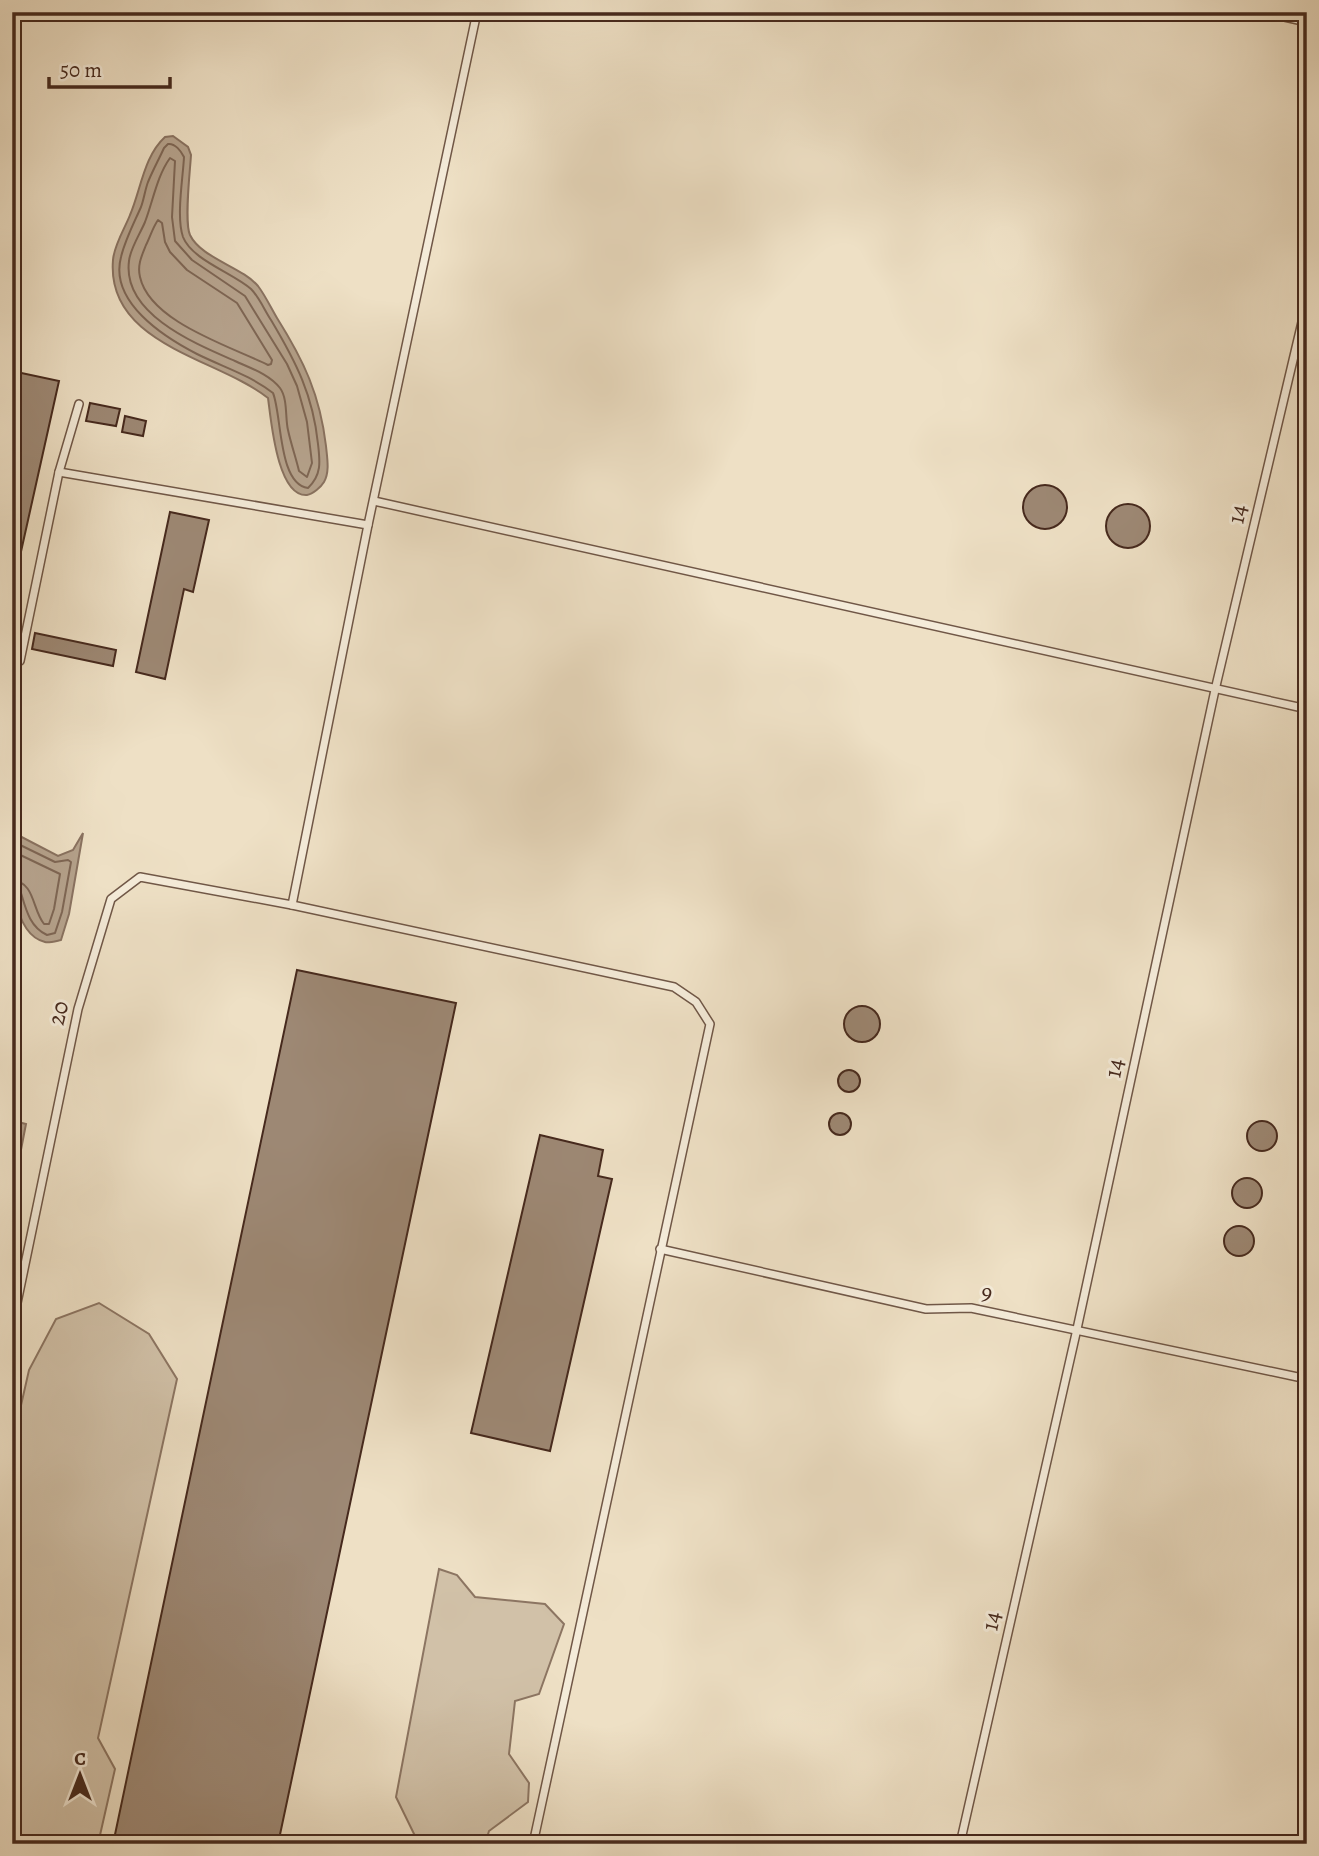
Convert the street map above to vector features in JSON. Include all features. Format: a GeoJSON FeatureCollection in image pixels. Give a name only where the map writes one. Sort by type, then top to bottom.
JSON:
{"type":"FeatureCollection","features":[{"type":"Feature","properties":{"kind":"lane"},"geometry":{"type":"LineString","coordinates":[[292,905],[368,525],[477,12]]}},
{"type":"Feature","properties":{"kind":"lane"},"geometry":{"type":"LineString","coordinates":[[1262,12],[1307,22]]}},
{"type":"Feature","properties":{"kind":"lane","name":"14"},"geometry":{"type":"LineString","coordinates":[[961,1844],[1077,1329],[1215,690],[1307,301]]}},
{"type":"Feature","properties":{"kind":"lane"},"geometry":{"type":"LineString","coordinates":[[12,659],[20,661],[59,472],[79,404]]}},
{"type":"Feature","properties":{"kind":"lane"},"geometry":{"type":"LineString","coordinates":[[59,472],[368,525]]}},
{"type":"Feature","properties":{"kind":"lane"},"geometry":{"type":"LineString","coordinates":[[374,501],[1307,709]]}},
{"type":"Feature","properties":{"kind":"lane","name":"20"},"geometry":{"type":"LineString","coordinates":[[12,1327],[78,1009],[110,899],[140,877],[292,905],[674,987],[696,1002],[710,1024],[533,1844]]}},
{"type":"Feature","properties":{"kind":"lane","name":"9"},"geometry":{"type":"LineString","coordinates":[[660,1249],[926,1309],[971,1308],[1307,1379]]}},
{"type":"Feature","properties":{"kind":"shaded area"},"geometry":{"type":"Polygon","coordinates":[[[99,1303],[149,1334],[177,1379],[98,1738],[115,1769],[98,1844],[12,1844],[12,1445],[29,1370],[56,1319],[99,1303]]]}},
{"type":"Feature","properties":{"kind":"shaded area"},"geometry":{"type":"Polygon","coordinates":[[[439,1569],[457,1575],[475,1597],[545,1604],[564,1624],[539,1694],[515,1701],[509,1754],[529,1783],[528,1802],[489,1831],[485,1844],[430,1844],[416,1838],[396,1797],[439,1569]]]}},
{"type":"Feature","properties":{"kind":"water"},"geometry":{"type":"Polygon","coordinates":[[[173,136],[188,147],[191,155],[187,208],[190,235],[203,250],[242,273],[258,286],[295,349],[315,394],[328,464],[324,482],[317,490],[307,495],[297,492],[282,471],[268,398],[247,384],[169,346],[146,330],[127,312],[116,289],[114,254],[144,173],[158,145],[165,137],[173,136]]]}},
{"type":"Feature","properties":{"kind":"water"},"geometry":{"type":"Polygon","coordinates":[[[12,832],[58,856],[73,850],[83,833],[69,914],[61,940],[45,942],[33,936],[24,925],[15,894],[12,832]]]}},
{"type":"Feature","properties":{"kind":"water"},"geometry":{"type":"Polygon","coordinates":[[[14,1121],[26,1124],[12,1196],[12,1125],[14,1121]]]}},
{"type":"Feature","properties":{"kind":"building"},"geometry":{"type":"Polygon","coordinates":[[[12,371],[59,381],[12,592],[12,371]]]}},
{"type":"Feature","properties":{"kind":"building"},"geometry":{"type":"Polygon","coordinates":[[[90,403],[120,409],[116,426],[86,421],[90,403]]]}},
{"type":"Feature","properties":{"kind":"building"},"geometry":{"type":"Polygon","coordinates":[[[125,416],[146,421],[143,436],[122,432],[125,416]]]}},
{"type":"Feature","properties":{"kind":"building"},"geometry":{"type":"Polygon","coordinates":[[[1045,485],[1061,491],[1067,507],[1061,523],[1045,529],[1029,523],[1023,507],[1029,491],[1045,485]]]}},
{"type":"Feature","properties":{"kind":"building"},"geometry":{"type":"Polygon","coordinates":[[[1128,504],[1144,510],[1150,526],[1144,542],[1128,548],[1112,542],[1106,526],[1112,510],[1128,504]]]}},
{"type":"Feature","properties":{"kind":"building"},"geometry":{"type":"Polygon","coordinates":[[[170,512],[209,520],[193,592],[184,589],[165,679],[136,672],[170,512]]]}},
{"type":"Feature","properties":{"kind":"building"},"geometry":{"type":"Polygon","coordinates":[[[35,633],[116,650],[113,666],[32,649],[35,633]]]}},
{"type":"Feature","properties":{"kind":"building"},"geometry":{"type":"Polygon","coordinates":[[[297,970],[456,1003],[278,1844],[113,1844],[297,970]]]}},
{"type":"Feature","properties":{"kind":"building"},"geometry":{"type":"Polygon","coordinates":[[[862,1006],[875,1011],[880,1024],[875,1037],[862,1042],[849,1037],[844,1024],[849,1011],[862,1006]]]}},
{"type":"Feature","properties":{"kind":"building"},"geometry":{"type":"Polygon","coordinates":[[[845,1070],[853,1070],[860,1077],[860,1085],[853,1092],[845,1092],[838,1085],[838,1077],[845,1070]]]}},
{"type":"Feature","properties":{"kind":"building"},"geometry":{"type":"Polygon","coordinates":[[[836,1113],[844,1113],[851,1120],[851,1128],[844,1135],[836,1135],[829,1128],[829,1120],[836,1113]]]}},
{"type":"Feature","properties":{"kind":"building"},"geometry":{"type":"Polygon","coordinates":[[[1262,1121],[1268,1122],[1276,1130],[1276,1142],[1268,1150],[1262,1151],[1256,1150],[1248,1142],[1247,1136],[1248,1130],[1256,1122],[1262,1121]]]}},
{"type":"Feature","properties":{"kind":"building"},"geometry":{"type":"Polygon","coordinates":[[[540,1135],[603,1150],[598,1176],[612,1179],[550,1451],[471,1433],[540,1135]]]}},
{"type":"Feature","properties":{"kind":"building"},"geometry":{"type":"Polygon","coordinates":[[[1247,1178],[1253,1179],[1261,1187],[1261,1199],[1253,1207],[1247,1208],[1241,1207],[1233,1199],[1232,1193],[1233,1187],[1241,1179],[1247,1178]]]}},
{"type":"Feature","properties":{"kind":"building"},"geometry":{"type":"Polygon","coordinates":[[[1239,1226],[1245,1227],[1253,1235],[1253,1247],[1245,1255],[1239,1256],[1233,1255],[1225,1247],[1224,1241],[1225,1235],[1233,1227],[1239,1226]]]}}]}
